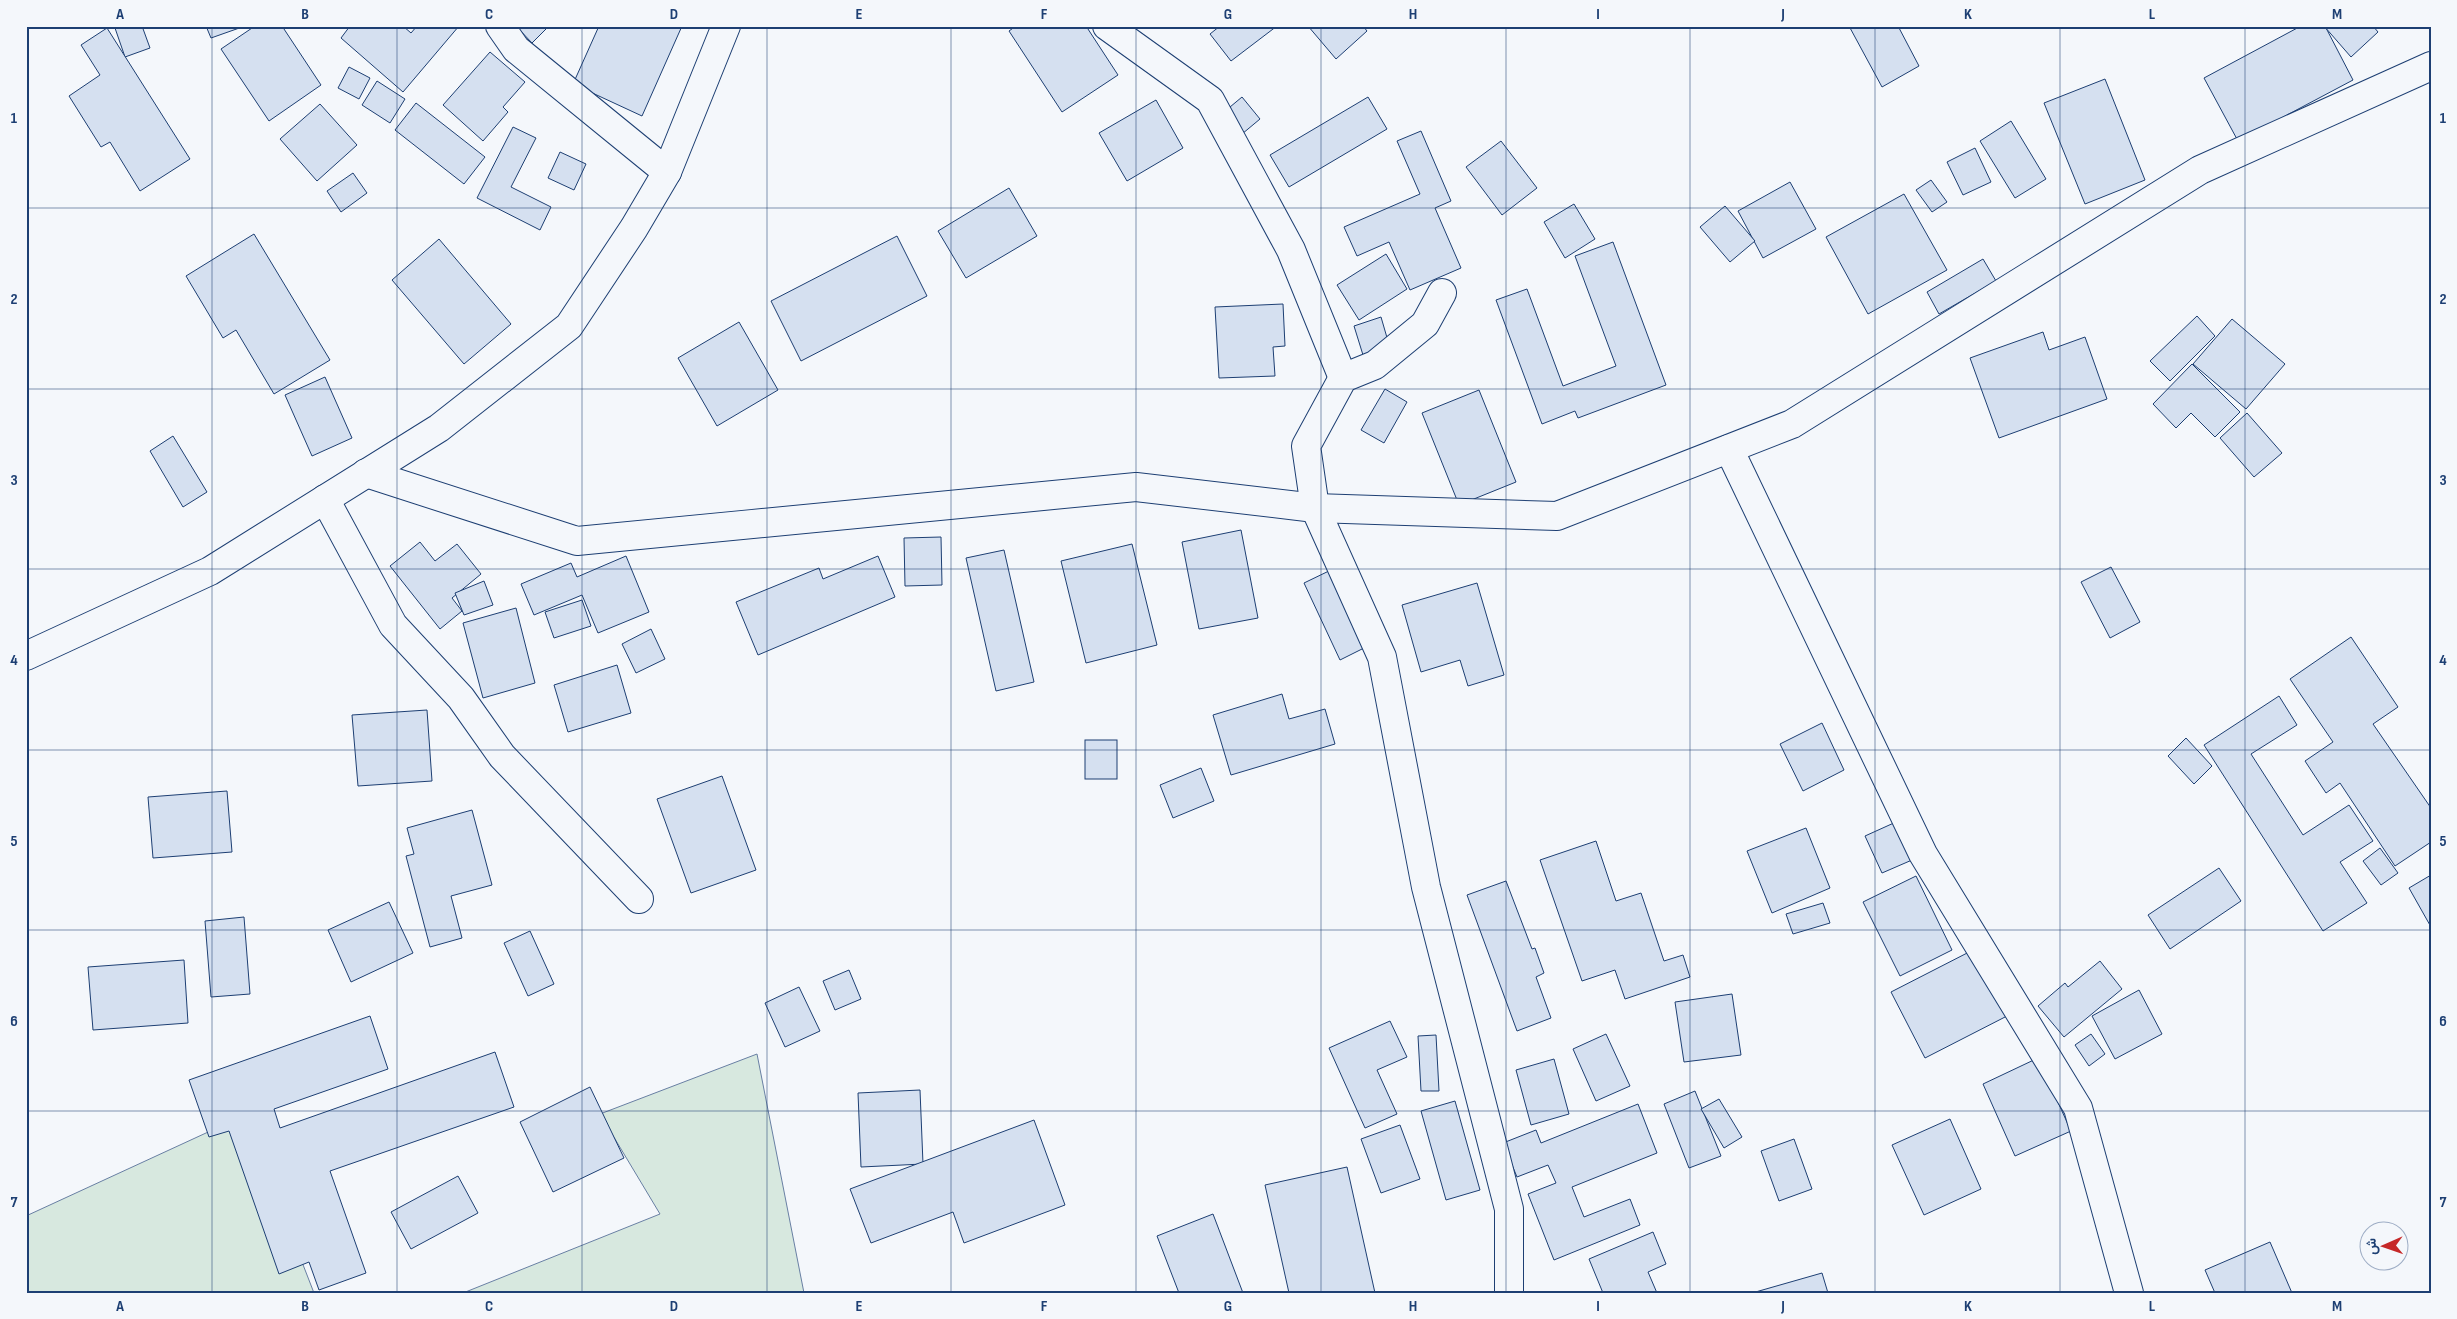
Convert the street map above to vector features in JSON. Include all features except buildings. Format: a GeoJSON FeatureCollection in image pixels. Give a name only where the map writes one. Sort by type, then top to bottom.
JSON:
{"type":"FeatureCollection","features":[{"type":"Feature","properties":{"kind":"street"},"geometry":{"type":"LineString","coordinates":[[500,26],[516,49],[667,172]]}},
{"type":"Feature","properties":{"kind":"street"},"geometry":{"type":"LineString","coordinates":[[26,656],[210,571],[439,428],[569,326],[634,228],[667,172],[726,26]]}},
{"type":"Feature","properties":{"kind":"street"},"geometry":{"type":"LineString","coordinates":[[1107,26],[1210,100],[1290,250],[1343,378]]}},
{"type":"Feature","properties":{"kind":"street"},"geometry":{"type":"LineString","coordinates":[[366,473],[577,541],[1136,487],[1315,508],[1556,516],[1792,424],[2200,170],[2431,66]]}},
{"type":"Feature","properties":{"kind":"street"},"geometry":{"type":"LineString","coordinates":[[1442,293],[1425,324],[1375,365],[1343,378],[1306,446],[1315,508],[1382,657],[1426,887],[1510,1209],[1509,1293]]}},
{"type":"Feature","properties":{"kind":"street"},"geometry":{"type":"LineString","coordinates":[[1729,449],[1923,854],[2078,1108],[2129,1293]]}},
{"type":"Feature","properties":{"kind":"street"},"geometry":{"type":"LineString","coordinates":[[325,500],[393,625],[461,698],[502,756],[639,899]]}},
{"type":"Feature","properties":{"kind":"shaded area"},"geometry":{"type":"Polygon","coordinates":[[[757,1054],[804,1293],[463,1293],[660,1214],[600,1114],[757,1054]]]}},
{"type":"Feature","properties":{"kind":"shaded area"},"geometry":{"type":"Polygon","coordinates":[[[245,1115],[314,1293],[26,1293],[26,1216],[245,1115]]]}}]}
